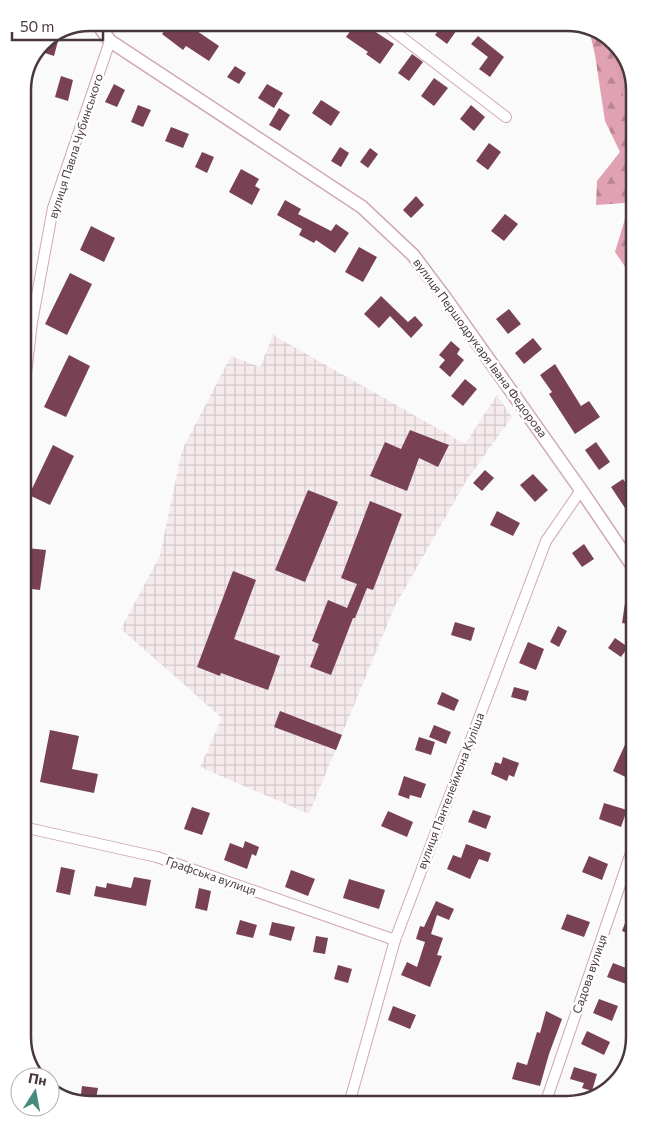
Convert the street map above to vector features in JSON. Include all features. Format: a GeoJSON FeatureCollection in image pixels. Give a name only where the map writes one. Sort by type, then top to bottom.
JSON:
{"type":"FeatureCollection","features":[{"type":"Feature","properties":{"kind":"street","name":"вулиця Першодрукаря Івана Федорова"},"geometry":{"type":"LineString","coordinates":[[103,31],[110,42],[362,207],[407,249],[446,299],[626,556]]}},
{"type":"Feature","properties":{"kind":"street"},"geometry":{"type":"LineString","coordinates":[[393,31],[506,117]]}},
{"type":"Feature","properties":{"kind":"street","name":"вулиця Павла Чубинського"},"geometry":{"type":"LineString","coordinates":[[31,331],[53,208],[110,42]]}},
{"type":"Feature","properties":{"kind":"street","name":"вулиця Пантелеймона Куліша"},"geometry":{"type":"LineString","coordinates":[[351,1096],[395,940],[546,541],[581,490]]}},
{"type":"Feature","properties":{"kind":"street","name":"Графська вулиця"},"geometry":{"type":"LineString","coordinates":[[31,829],[156,857],[395,940]]}},
{"type":"Feature","properties":{"kind":"street","name":"Садова вулиця"},"geometry":{"type":"LineString","coordinates":[[548,1096],[626,867]]}},
{"type":"Feature","properties":{"kind":"shaded area"},"geometry":{"type":"Polygon","coordinates":[[[273,335],[465,444],[497,395],[512,417],[466,481],[395,606],[309,814],[200,767],[222,718],[121,629],[160,555],[182,450],[231,356],[260,367],[273,335]]]}},
{"type":"Feature","properties":{"kind":"green space"},"geometry":{"type":"Polygon","coordinates":[[[591,36],[605,46],[616,58],[625,79],[626,268],[615,252],[625,219],[625,203],[596,205],[597,181],[620,152],[605,121],[591,36]]]}},
{"type":"Feature","properties":{"kind":"building"},"geometry":{"type":"Polygon","coordinates":[[[164,31],[197,31],[219,46],[209,61],[186,46],[183,50],[162,34],[164,31]]]}},
{"type":"Feature","properties":{"kind":"building"},"geometry":{"type":"Polygon","coordinates":[[[350,31],[374,31],[394,44],[380,64],[366,54],[368,52],[346,37],[350,31]]]}},
{"type":"Feature","properties":{"kind":"building"},"geometry":{"type":"Polygon","coordinates":[[[438,31],[456,31],[447,44],[435,35],[438,31]]]}},
{"type":"Feature","properties":{"kind":"building"},"geometry":{"type":"Polygon","coordinates":[[[478,36],[504,57],[490,77],[479,69],[488,57],[471,44],[478,36]]]}},
{"type":"Feature","properties":{"kind":"building"},"geometry":{"type":"Polygon","coordinates":[[[58,41],[54,56],[46,53],[58,41]]]}},
{"type":"Feature","properties":{"kind":"building"},"geometry":{"type":"Polygon","coordinates":[[[412,54],[423,62],[409,81],[398,73],[412,54]]]}},
{"type":"Feature","properties":{"kind":"building"},"geometry":{"type":"Polygon","coordinates":[[[235,66],[246,73],[239,84],[227,77],[235,66]]]}},
{"type":"Feature","properties":{"kind":"building"},"geometry":{"type":"Polygon","coordinates":[[[61,76],[73,80],[68,101],[55,97],[61,76]]]}},
{"type":"Feature","properties":{"kind":"building"},"geometry":{"type":"Polygon","coordinates":[[[434,78],[448,88],[434,106],[421,96],[434,78]]]}},
{"type":"Feature","properties":{"kind":"building"},"geometry":{"type":"Polygon","coordinates":[[[114,84],[125,90],[117,107],[105,102],[114,84]]]}},
{"type":"Feature","properties":{"kind":"building"},"geometry":{"type":"Polygon","coordinates":[[[267,84],[283,93],[274,108],[258,98],[267,84]]]}},
{"type":"Feature","properties":{"kind":"building"},"geometry":{"type":"Polygon","coordinates":[[[321,100],[340,112],[331,126],[312,113],[321,100]]]}},
{"type":"Feature","properties":{"kind":"building"},"geometry":{"type":"Polygon","coordinates":[[[138,105],[151,110],[143,127],[131,122],[138,105]]]}},
{"type":"Feature","properties":{"kind":"building"},"geometry":{"type":"Polygon","coordinates":[[[471,105],[485,117],[474,131],[460,119],[471,105]]]}},
{"type":"Feature","properties":{"kind":"building"},"geometry":{"type":"Polygon","coordinates":[[[279,108],[290,115],[280,131],[269,125],[279,108]]]}},
{"type":"Feature","properties":{"kind":"building"},"geometry":{"type":"Polygon","coordinates":[[[171,127],[189,134],[183,148],[165,141],[171,127]]]}},
{"type":"Feature","properties":{"kind":"building"},"geometry":{"type":"Polygon","coordinates":[[[489,143],[501,152],[488,170],[476,161],[489,143]]]}},
{"type":"Feature","properties":{"kind":"building"},"geometry":{"type":"Polygon","coordinates":[[[340,147],[349,153],[341,167],[331,161],[340,147]]]}},
{"type":"Feature","properties":{"kind":"building"},"geometry":{"type":"Polygon","coordinates":[[[370,148],[378,154],[368,168],[360,162],[370,148]]]}},
{"type":"Feature","properties":{"kind":"building"},"geometry":{"type":"Polygon","coordinates":[[[202,152],[214,157],[207,173],[195,167],[202,152]]]}},
{"type":"Feature","properties":{"kind":"building"},"geometry":{"type":"Polygon","coordinates":[[[241,169],[259,179],[255,186],[260,189],[252,205],[229,192],[241,169]]]}},
{"type":"Feature","properties":{"kind":"building"},"geometry":{"type":"Polygon","coordinates":[[[416,196],[424,205],[411,218],[403,210],[416,196]]]}},
{"type":"Feature","properties":{"kind":"building"},"geometry":{"type":"Polygon","coordinates":[[[285,200],[301,209],[298,214],[331,231],[336,224],[349,233],[335,253],[316,240],[314,243],[299,235],[302,229],[277,215],[285,200]]]}},
{"type":"Feature","properties":{"kind":"building"},"geometry":{"type":"Polygon","coordinates":[[[505,214],[518,224],[504,241],[491,231],[505,214]]]}},
{"type":"Feature","properties":{"kind":"building"},"geometry":{"type":"Polygon","coordinates":[[[91,226],[115,238],[104,262],[80,250],[91,226]]]}},
{"type":"Feature","properties":{"kind":"building"},"geometry":{"type":"Polygon","coordinates":[[[359,247],[377,257],[363,282],[345,272],[359,247]]]}},
{"type":"Feature","properties":{"kind":"building"},"geometry":{"type":"Polygon","coordinates":[[[70,273],[92,284],[67,335],[45,324],[70,273]]]}},
{"type":"Feature","properties":{"kind":"building"},"geometry":{"type":"Polygon","coordinates":[[[381,296],[408,322],[415,316],[423,325],[411,338],[390,316],[379,328],[364,314],[381,296]]]}},
{"type":"Feature","properties":{"kind":"building"},"geometry":{"type":"Polygon","coordinates":[[[509,309],[521,324],[508,334],[496,319],[509,309]]]}},
{"type":"Feature","properties":{"kind":"building"},"geometry":{"type":"Polygon","coordinates":[[[533,338],[542,349],[524,364],[515,353],[533,338]]]}},
{"type":"Feature","properties":{"kind":"building"},"geometry":{"type":"Polygon","coordinates":[[[451,341],[460,349],[457,354],[464,360],[450,377],[439,367],[445,360],[439,355],[451,341]]]}},
{"type":"Feature","properties":{"kind":"building"},"geometry":{"type":"Polygon","coordinates":[[[69,355],[90,366],[66,417],[44,407],[69,355]]]}},
{"type":"Feature","properties":{"kind":"building"},"geometry":{"type":"Polygon","coordinates":[[[555,364],[581,406],[589,401],[600,417],[575,434],[549,394],[552,392],[540,375],[555,364]]]}},
{"type":"Feature","properties":{"kind":"building"},"geometry":{"type":"Polygon","coordinates":[[[465,379],[477,389],[463,406],[451,396],[465,379]]]}},
{"type":"Feature","properties":{"kind":"building"},"geometry":{"type":"Polygon","coordinates":[[[410,430],[449,445],[438,467],[419,458],[407,491],[370,476],[385,442],[401,449],[410,430]]]}},
{"type":"Feature","properties":{"kind":"building"},"geometry":{"type":"Polygon","coordinates":[[[596,442],[610,462],[599,470],[585,450],[596,442]]]}},
{"type":"Feature","properties":{"kind":"building"},"geometry":{"type":"Polygon","coordinates":[[[53,445],[74,456],[50,505],[31,496],[31,491],[53,445]]]}},
{"type":"Feature","properties":{"kind":"building"},"geometry":{"type":"Polygon","coordinates":[[[485,470],[494,478],[482,491],[473,483],[485,470]]]}},
{"type":"Feature","properties":{"kind":"building"},"geometry":{"type":"Polygon","coordinates":[[[533,474],[548,490],[535,502],[520,485],[533,474]]]}},
{"type":"Feature","properties":{"kind":"building"},"geometry":{"type":"Polygon","coordinates":[[[623,479],[626,483],[625,508],[611,487],[623,479]]]}},
{"type":"Feature","properties":{"kind":"building"},"geometry":{"type":"Polygon","coordinates":[[[308,490],[338,502],[305,582],[275,570],[308,490]]]}},
{"type":"Feature","properties":{"kind":"building"},"geometry":{"type":"Polygon","coordinates":[[[370,501],[402,514],[373,590],[367,588],[331,675],[310,667],[319,644],[312,641],[328,600],[347,608],[357,584],[341,578],[370,501]]]}},
{"type":"Feature","properties":{"kind":"building"},"geometry":{"type":"Polygon","coordinates":[[[497,511],[520,523],[513,536],[490,525],[497,511]]]}},
{"type":"Feature","properties":{"kind":"building"},"geometry":{"type":"Polygon","coordinates":[[[584,544],[594,559],[582,567],[572,553],[584,544]]]}},
{"type":"Feature","properties":{"kind":"building"},"geometry":{"type":"Polygon","coordinates":[[[31,548],[46,550],[40,590],[31,589],[31,548]]]}},
{"type":"Feature","properties":{"kind":"building"},"geometry":{"type":"Polygon","coordinates":[[[233,571],[256,580],[234,639],[280,656],[268,690],[221,673],[220,676],[197,667],[233,571]]]}},
{"type":"Feature","properties":{"kind":"building"},"geometry":{"type":"Polygon","coordinates":[[[625,603],[626,624],[622,623],[625,603]]]}},
{"type":"Feature","properties":{"kind":"building"},"geometry":{"type":"Polygon","coordinates":[[[455,622],[475,628],[471,641],[451,635],[455,622]]]}},
{"type":"Feature","properties":{"kind":"building"},"geometry":{"type":"Polygon","coordinates":[[[558,626],[567,631],[559,647],[550,642],[558,626]]]}},
{"type":"Feature","properties":{"kind":"building"},"geometry":{"type":"Polygon","coordinates":[[[615,638],[626,646],[626,650],[621,657],[608,648],[615,638]]]}},
{"type":"Feature","properties":{"kind":"building"},"geometry":{"type":"Polygon","coordinates":[[[528,642],[544,649],[536,670],[519,663],[528,642]]]}},
{"type":"Feature","properties":{"kind":"building"},"geometry":{"type":"Polygon","coordinates":[[[514,687],[529,691],[526,701],[511,697],[514,687]]]}},
{"type":"Feature","properties":{"kind":"building"},"geometry":{"type":"Polygon","coordinates":[[[442,692],[459,700],[454,711],[437,704],[442,692]]]}},
{"type":"Feature","properties":{"kind":"building"},"geometry":{"type":"Polygon","coordinates":[[[280,711],[342,735],[336,750],[274,727],[280,711]]]}},
{"type":"Feature","properties":{"kind":"building"},"geometry":{"type":"Polygon","coordinates":[[[434,725],[451,732],[446,744],[429,737],[434,725]]]}},
{"type":"Feature","properties":{"kind":"building"},"geometry":{"type":"Polygon","coordinates":[[[50,730],[79,736],[72,769],[98,774],[94,793],[40,782],[50,730]]]}},
{"type":"Feature","properties":{"kind":"building"},"geometry":{"type":"Polygon","coordinates":[[[419,737],[435,742],[431,755],[415,750],[419,737]]]}},
{"type":"Feature","properties":{"kind":"building"},"geometry":{"type":"Polygon","coordinates":[[[626,743],[626,777],[613,771],[626,743]]]}},
{"type":"Feature","properties":{"kind":"building"},"geometry":{"type":"Polygon","coordinates":[[[503,757],[519,763],[514,777],[509,775],[507,781],[491,774],[495,762],[501,764],[503,757]]]}},
{"type":"Feature","properties":{"kind":"building"},"geometry":{"type":"Polygon","coordinates":[[[404,776],[426,784],[421,798],[410,795],[409,799],[398,795],[404,776]]]}},
{"type":"Feature","properties":{"kind":"building"},"geometry":{"type":"Polygon","coordinates":[[[604,803],[626,810],[621,827],[599,819],[604,803]]]}},
{"type":"Feature","properties":{"kind":"building"},"geometry":{"type":"Polygon","coordinates":[[[192,807],[210,813],[202,835],[184,829],[192,807]]]}},
{"type":"Feature","properties":{"kind":"building"},"geometry":{"type":"Polygon","coordinates":[[[473,810],[491,816],[486,829],[468,822],[473,810]]]}},
{"type":"Feature","properties":{"kind":"building"},"geometry":{"type":"Polygon","coordinates":[[[388,811],[413,822],[407,837],[381,826],[388,811]]]}},
{"type":"Feature","properties":{"kind":"building"},"geometry":{"type":"Polygon","coordinates":[[[245,841],[259,847],[256,856],[252,854],[247,869],[224,860],[230,843],[243,848],[245,841]]]}},
{"type":"Feature","properties":{"kind":"building"},"geometry":{"type":"Polygon","coordinates":[[[466,844],[491,853],[488,862],[479,859],[470,879],[447,869],[453,855],[461,858],[466,844]]]}},
{"type":"Feature","properties":{"kind":"building"},"geometry":{"type":"Polygon","coordinates":[[[589,856],[608,864],[602,880],[582,872],[589,856]]]}},
{"type":"Feature","properties":{"kind":"building"},"geometry":{"type":"Polygon","coordinates":[[[61,867],[75,870],[70,895],[56,892],[61,867]]]}},
{"type":"Feature","properties":{"kind":"building"},"geometry":{"type":"Polygon","coordinates":[[[291,870],[315,879],[308,896],[285,887],[291,870]]]}},
{"type":"Feature","properties":{"kind":"building"},"geometry":{"type":"Polygon","coordinates":[[[134,877],[151,880],[146,906],[94,896],[96,886],[106,888],[107,883],[131,888],[134,877]]]}},
{"type":"Feature","properties":{"kind":"building"},"geometry":{"type":"Polygon","coordinates":[[[349,879],[385,890],[379,909],[343,898],[349,879]]]}},
{"type":"Feature","properties":{"kind":"building"},"geometry":{"type":"Polygon","coordinates":[[[199,888],[211,891],[207,911],[195,908],[199,888]]]}},
{"type":"Feature","properties":{"kind":"building"},"geometry":{"type":"Polygon","coordinates":[[[436,901],[454,909],[449,920],[437,915],[431,934],[443,938],[437,955],[442,956],[430,987],[401,975],[407,962],[417,967],[425,942],[416,939],[420,926],[424,927],[436,901]]]}},
{"type":"Feature","properties":{"kind":"building"},"geometry":{"type":"Polygon","coordinates":[[[567,914],[590,922],[584,937],[561,929],[567,914]]]}},
{"type":"Feature","properties":{"kind":"building"},"geometry":{"type":"Polygon","coordinates":[[[240,920],[257,925],[253,938],[236,934],[240,920]]]}},
{"type":"Feature","properties":{"kind":"building"},"geometry":{"type":"Polygon","coordinates":[[[626,921],[626,933],[622,931],[626,921]]]}},
{"type":"Feature","properties":{"kind":"building"},"geometry":{"type":"Polygon","coordinates":[[[272,922],[295,927],[291,941],[269,935],[272,922]]]}},
{"type":"Feature","properties":{"kind":"building"},"geometry":{"type":"Polygon","coordinates":[[[316,936],[328,938],[325,954],[313,952],[316,936]]]}},
{"type":"Feature","properties":{"kind":"building"},"geometry":{"type":"Polygon","coordinates":[[[613,963],[626,968],[626,984],[607,977],[613,963]]]}},
{"type":"Feature","properties":{"kind":"building"},"geometry":{"type":"Polygon","coordinates":[[[338,965],[352,969],[348,983],[334,979],[338,965]]]}},
{"type":"Feature","properties":{"kind":"building"},"geometry":{"type":"Polygon","coordinates":[[[599,999],[618,1006],[612,1021],[593,1013],[599,999]]]}},
{"type":"Feature","properties":{"kind":"building"},"geometry":{"type":"Polygon","coordinates":[[[393,1006],[416,1015],[410,1029],[388,1020],[393,1006]]]}},
{"type":"Feature","properties":{"kind":"building"},"geometry":{"type":"Polygon","coordinates":[[[546,1011],[562,1019],[540,1086],[512,1079],[517,1062],[527,1065],[537,1032],[540,1033],[546,1011]]]}},
{"type":"Feature","properties":{"kind":"building"},"geometry":{"type":"Polygon","coordinates":[[[587,1031],[610,1042],[604,1055],[581,1044],[587,1031]]]}},
{"type":"Feature","properties":{"kind":"building"},"geometry":{"type":"Polygon","coordinates":[[[574,1067],[597,1074],[591,1091],[582,1088],[584,1083],[570,1079],[574,1067]]]}},
{"type":"Feature","properties":{"kind":"building"},"geometry":{"type":"Polygon","coordinates":[[[82,1086],[98,1088],[96,1096],[81,1095],[82,1086]]]}}]}
